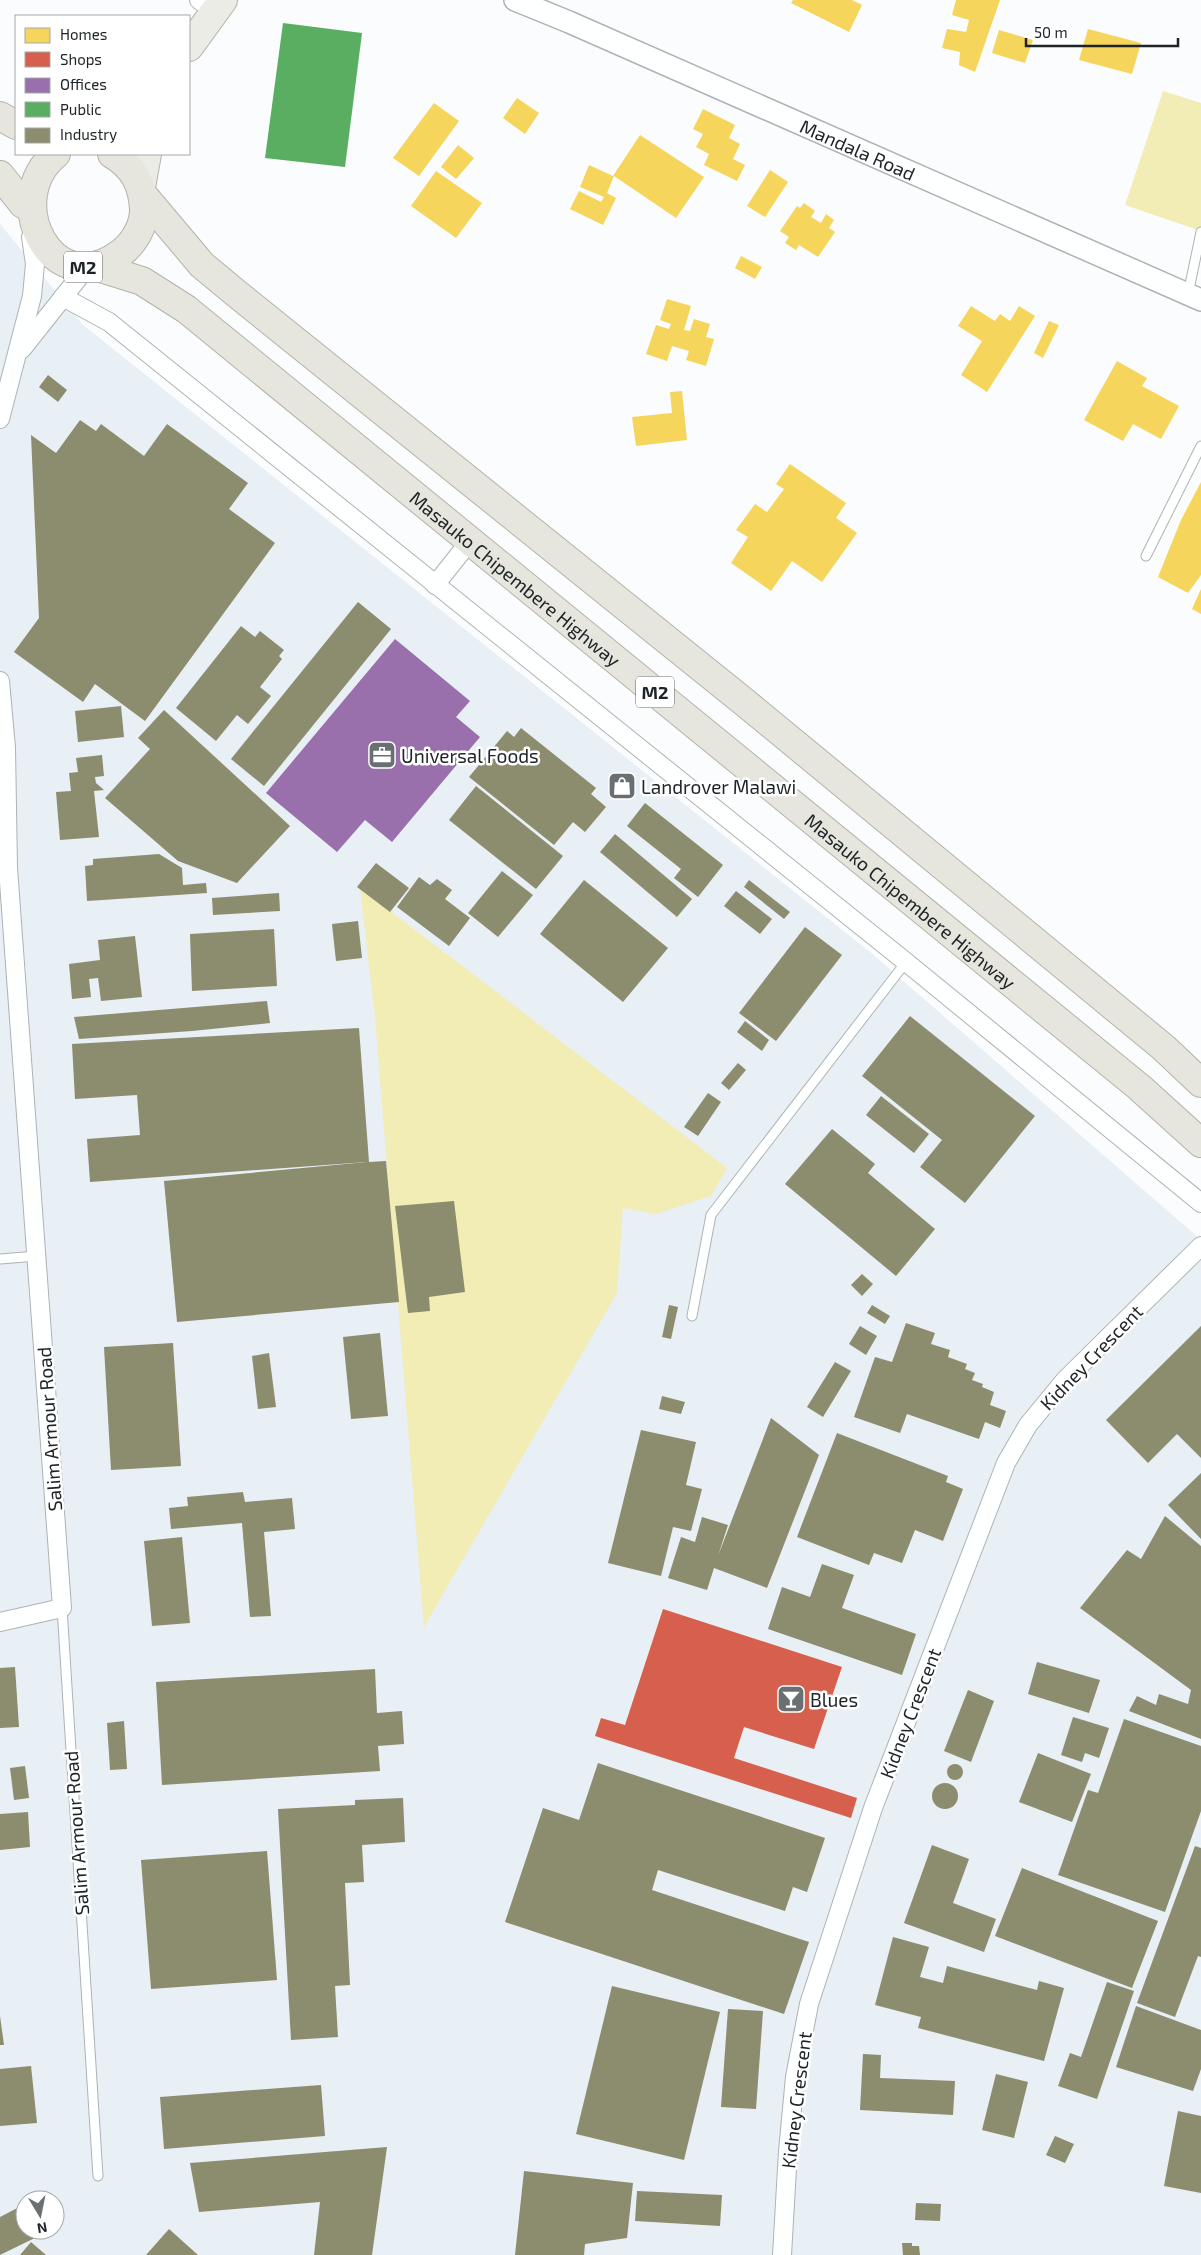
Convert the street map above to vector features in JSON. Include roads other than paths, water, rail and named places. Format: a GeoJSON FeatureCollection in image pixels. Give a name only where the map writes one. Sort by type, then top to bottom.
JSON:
{"type":"FeatureCollection","features":[{"type":"Feature","properties":{"kind":"highway"},"geometry":{"type":"LineString","coordinates":[[0,116],[15,124]]}},
{"type":"Feature","properties":{"kind":"highway","name":"M2"},"geometry":{"type":"LineString","coordinates":[[54,155],[43,162],[29,181],[23,204],[24,221],[31,237],[41,250],[55,260],[70,266],[91,266],[112,260],[128,248],[138,232],[144,214],[142,191]]}},
{"type":"Feature","properties":{"kind":"highway","name":"M2"},"geometry":{"type":"LineString","coordinates":[[114,155],[122,160],[133,172],[142,191],[202,265],[743,701],[1164,1048],[1201,1083]]}},
{"type":"Feature","properties":{"kind":"highway","name":"M2"},"geometry":{"type":"LineString","coordinates":[[0,175],[23,204]]}},
{"type":"Feature","properties":{"kind":"highway","name":"Masauko Chipembere Highway"},"geometry":{"type":"LineString","coordinates":[[91,266],[142,281],[186,309],[1139,1087],[1201,1142]]}},
{"type":"Feature","properties":{"kind":"main road"},"geometry":{"type":"LineString","coordinates":[[190,45],[212,4]]}},
{"type":"Feature","properties":{"kind":"main road"},"geometry":{"type":"LineString","coordinates":[[142,191],[147,155]]}},
{"type":"Feature","properties":{"kind":"street","name":"Mandala Road"},"geometry":{"type":"LineString","coordinates":[[515,0],[1194,297]]}},
{"type":"Feature","properties":{"kind":"street"},"geometry":{"type":"LineString","coordinates":[[0,419],[32,296],[35,264],[31,237]]}},
{"type":"Feature","properties":{"kind":"street"},"geometry":{"type":"LineString","coordinates":[[17,355],[46,316],[91,266]]}},
{"type":"Feature","properties":{"kind":"street"},"geometry":{"type":"LineString","coordinates":[[64,298],[109,322],[906,962],[1201,1203]]}},
{"type":"Feature","properties":{"kind":"street"},"geometry":{"type":"LineString","coordinates":[[435,585],[470,541]]}},
{"type":"Feature","properties":{"kind":"street","name":"Salim Armour Road"},"geometry":{"type":"LineString","coordinates":[[0,681],[3,748],[4,868],[37,1256],[62,1608]]}},
{"type":"Feature","properties":{"kind":"street","name":"Kidney Crescent"},"geometry":{"type":"LineString","coordinates":[[782,2255],[788,2150],[795,2077],[809,2004],[874,1808],[1006,1463],[1028,1424],[1065,1380],[1201,1246]]}},
{"type":"Feature","properties":{"kind":"street"},"geometry":{"type":"LineString","coordinates":[[0,1622],[62,1608]]}},
{"type":"Feature","properties":{"kind":"lane"},"geometry":{"type":"LineString","coordinates":[[1194,297],[1201,232]]}},
{"type":"Feature","properties":{"kind":"lane"},"geometry":{"type":"LineString","coordinates":[[1146,556],[1201,446]]}},
{"type":"Feature","properties":{"kind":"lane"},"geometry":{"type":"LineString","coordinates":[[692,1316],[710,1216],[906,962]]}},
{"type":"Feature","properties":{"kind":"lane"},"geometry":{"type":"LineString","coordinates":[[0,1259],[37,1256]]}},
{"type":"Feature","properties":{"kind":"lane","name":"Salim Armour Road"},"geometry":{"type":"LineString","coordinates":[[62,1608],[98,2176]]}},
{"type":"Feature","properties":{"kind":"place","name":"Universal Foods"},"geometry":{"type":"Point","coordinates":[382,755]}},
{"type":"Feature","properties":{"kind":"place","name":"Landrover Malawi"},"geometry":{"type":"Point","coordinates":[622,786]}},
{"type":"Feature","properties":{"kind":"place","name":"Blues"},"geometry":{"type":"Point","coordinates":[791,1699]}}]}
